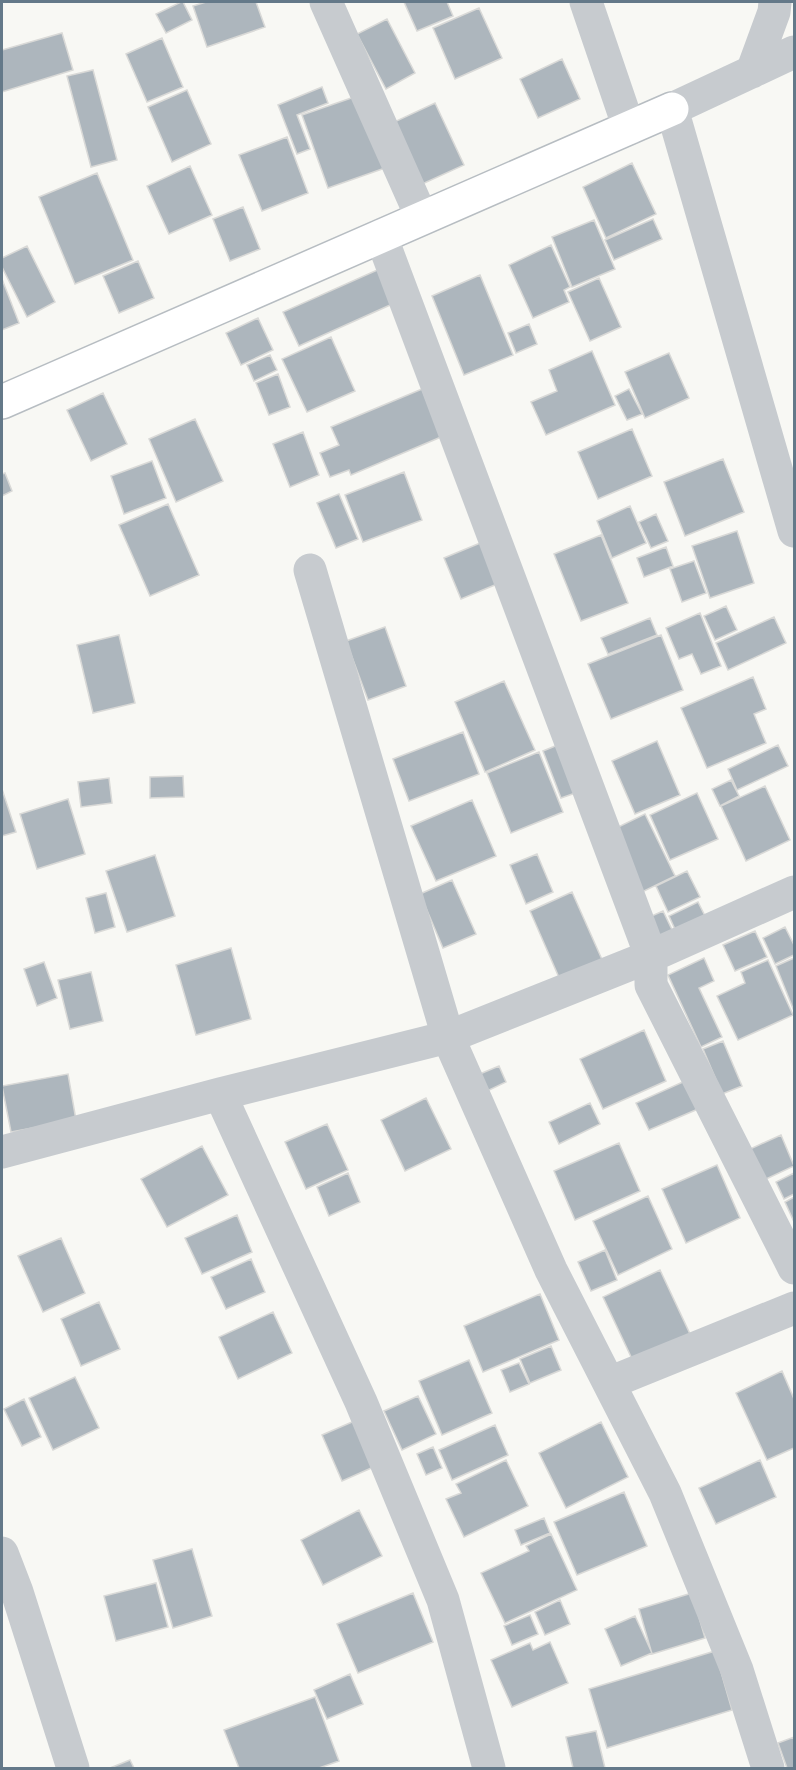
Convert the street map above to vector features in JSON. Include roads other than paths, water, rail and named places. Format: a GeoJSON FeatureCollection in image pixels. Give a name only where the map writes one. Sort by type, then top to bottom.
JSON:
{"type":"FeatureCollection","features":[{"type":"Feature","properties":{"kind":"main road"},"geometry":{"type":"LineString","coordinates":[[2,402],[672,109]]}},
{"type":"Feature","properties":{"kind":"street"},"geometry":{"type":"LineString","coordinates":[[326,2],[422,218]]}},
{"type":"Feature","properties":{"kind":"street"},"geometry":{"type":"LineString","coordinates":[[586,2],[629,128]]}},
{"type":"Feature","properties":{"kind":"street"},"geometry":{"type":"LineString","coordinates":[[752,72],[774,12],[775,2]]}},
{"type":"Feature","properties":{"kind":"street"},"geometry":{"type":"LineString","coordinates":[[795,52],[672,109],[795,531]]}},
{"type":"Feature","properties":{"kind":"street"},"geometry":{"type":"LineString","coordinates":[[381,236],[651,956],[651,985],[795,1268]]}},
{"type":"Feature","properties":{"kind":"street"},"geometry":{"type":"LineString","coordinates":[[310,570],[448,1037],[551,1270],[665,1493],[738,1670],[768,1768]]}},
{"type":"Feature","properties":{"kind":"street"},"geometry":{"type":"LineString","coordinates":[[2,1152],[448,1037],[651,956],[795,892]]}},
{"type":"Feature","properties":{"kind":"street"},"geometry":{"type":"LineString","coordinates":[[220,1094],[361,1402],[443,1600],[489,1768]]}},
{"type":"Feature","properties":{"kind":"street"},"geometry":{"type":"LineString","coordinates":[[609,1383],[795,1308]]}},
{"type":"Feature","properties":{"kind":"street"},"geometry":{"type":"LineString","coordinates":[[2,1553],[17,1592],[73,1768]]}}]}
